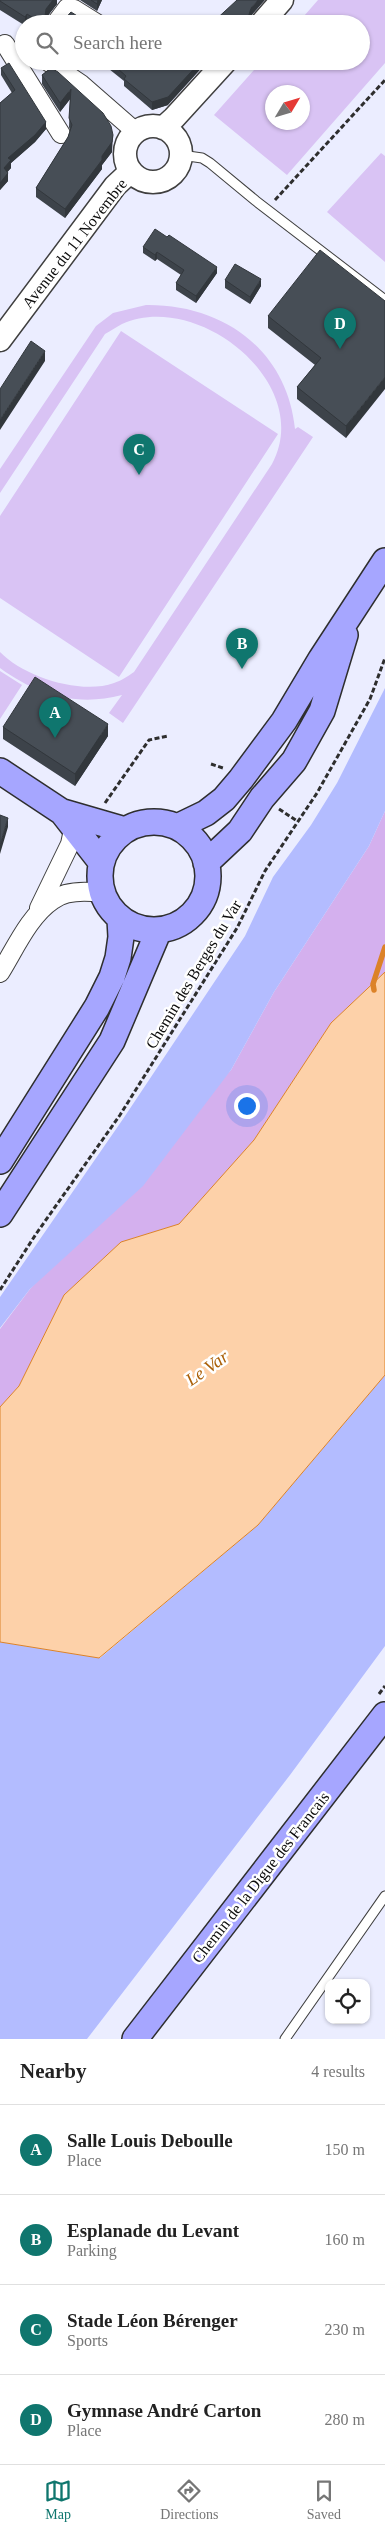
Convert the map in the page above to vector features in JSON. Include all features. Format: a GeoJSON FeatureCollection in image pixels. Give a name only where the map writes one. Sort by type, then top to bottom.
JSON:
{"type":"FeatureCollection","features":[{"type":"Feature","properties":{"kind":"main road"},"geometry":{"type":"LineString","coordinates":[[177,827],[206,813],[224,799],[241,779],[284,721],[385,562]]}},
{"type":"Feature","properties":{"kind":"main road"},"geometry":{"type":"LineString","coordinates":[[206,863],[240,830],[262,798],[294,761],[322,711],[351,613]]}},
{"type":"Feature","properties":{"kind":"main road"},"geometry":{"type":"LineString","coordinates":[[0,771],[68,818],[102,862]]}},
{"type":"Feature","properties":{"kind":"main road"},"geometry":{"type":"LineString","coordinates":[[68,818],[126,830]]}},
{"type":"Feature","properties":{"kind":"main road"},"geometry":{"type":"LineString","coordinates":[[151,822],[177,827],[190,836],[200,848],[206,863],[208,878],[206,893],[188,919],[174,927],[159,930],[132,926],[120,919],[106,903],[102,893],[100,878],[102,862],[115,838],[138,824],[151,822]]}},
{"type":"Feature","properties":{"kind":"main road"},"geometry":{"type":"LineString","coordinates":[[0,1161],[97,1007],[109,984],[118,958],[121,937],[120,919]]}},
{"type":"Feature","properties":{"kind":"main road"},"geometry":{"type":"LineString","coordinates":[[0,1214],[112,1042],[159,930]]}},
{"type":"Feature","properties":{"kind":"main road","name":"Chemin de la Digue des Francais"},"geometry":{"type":"LineString","coordinates":[[135,2039],[385,1714]]}},
{"type":"Feature","properties":{"kind":"street"},"geometry":{"type":"LineString","coordinates":[[269,15],[282,0]]}},
{"type":"Feature","properties":{"kind":"street"},"geometry":{"type":"LineString","coordinates":[[62,15],[67,8],[74,9],[84,15]]}},
{"type":"Feature","properties":{"kind":"street"},"geometry":{"type":"LineString","coordinates":[[2,43],[15,48]]}},
{"type":"Feature","properties":{"kind":"street"},"geometry":{"type":"LineString","coordinates":[[2,43],[15,63]]}},
{"type":"Feature","properties":{"kind":"street"},"geometry":{"type":"LineString","coordinates":[[20,70],[61,134]]}},
{"type":"Feature","properties":{"kind":"street"},"geometry":{"type":"LineString","coordinates":[[60,70],[81,84],[136,132]]}},
{"type":"Feature","properties":{"kind":"street"},"geometry":{"type":"LineString","coordinates":[[163,128],[218,70]]}},
{"type":"Feature","properties":{"kind":"street"},"geometry":{"type":"LineString","coordinates":[[149,126],[163,128],[175,136],[181,155],[175,171],[162,180],[145,180],[131,171],[127,164],[126,146],[136,132],[149,126]]}},
{"type":"Feature","properties":{"kind":"street","name":"Avenue du 11 Novembre"},"geometry":{"type":"LineString","coordinates":[[0,340],[115,186],[131,171]]}},
{"type":"Feature","properties":{"kind":"street"},"geometry":{"type":"LineString","coordinates":[[0,973],[35,918],[70,844],[68,818]]}},
{"type":"Feature","properties":{"kind":"street"},"geometry":{"type":"LineString","coordinates":[[35,918],[53,899],[68,893],[102,893]]}},
{"type":"Feature","properties":{"kind":"lane"},"geometry":{"type":"LineString","coordinates":[[181,155],[202,158],[210,163],[267,210],[385,300]]}},
{"type":"Feature","properties":{"kind":"lane"},"geometry":{"type":"LineString","coordinates":[[285,2039],[385,1896]]}},
{"type":"Feature","properties":{"kind":"path"},"geometry":{"type":"LineString","coordinates":[[267,210],[385,80]]}},
{"type":"Feature","properties":{"kind":"path","name":"Chemin des Berges du Var"},"geometry":{"type":"LineString","coordinates":[[0,1290],[36,1234],[126,1106],[237,928],[265,871],[318,793],[370,699],[385,658]]}},
{"type":"Feature","properties":{"kind":"path"},"geometry":{"type":"LineString","coordinates":[[101,810],[122,776],[149,740],[168,736]]}},
{"type":"Feature","properties":{"kind":"shaded area"},"geometry":{"type":"Polygon","coordinates":[[[318,0],[385,0],[385,63],[287,175],[214,115],[254,70],[370,70],[370,15],[305,15],[318,0]]]}},
{"type":"Feature","properties":{"kind":"shaded area"},"geometry":{"type":"Polygon","coordinates":[[[381,153],[385,156],[385,262],[327,212],[381,153]]]}},
{"type":"Feature","properties":{"kind":"shaded area"},"geometry":{"type":"Polygon","coordinates":[[[146,305],[174,307],[201,313],[225,323],[246,337],[265,355],[279,376],[289,401],[295,429],[298,427],[313,437],[123,723],[109,713],[122,695],[89,700],[73,699],[43,692],[0,668],[0,652],[23,669],[38,676],[70,685],[101,686],[117,682],[134,672],[272,464],[281,434],[277,404],[263,376],[242,351],[214,332],[184,320],[152,317],[122,324],[105,334],[0,493],[0,469],[96,326],[113,313],[146,305]]]}},
{"type":"Feature","properties":{"kind":"shaded area"},"geometry":{"type":"Polygon","coordinates":[[[121,331],[278,434],[119,677],[0,598],[0,516],[121,331]]]}},
{"type":"Feature","properties":{"kind":"shaded area"},"geometry":{"type":"Polygon","coordinates":[[[0,671],[22,685],[0,719],[0,671]]]}},
{"type":"Feature","properties":{"kind":"shaded area"},"geometry":{"type":"Polygon","coordinates":[[[385,811],[385,972],[331,1023],[254,1140],[179,1224],[121,1242],[64,1295],[19,1386],[0,1407],[0,1329],[30,1289],[231,1070],[274,992],[369,846],[385,811]]]}},
{"type":"Feature","properties":{"kind":"sand"},"geometry":{"type":"Polygon","coordinates":[[[385,688],[385,811],[369,846],[274,992],[231,1070],[143,1186],[30,1289],[0,1328],[0,1297],[123,1119],[245,936],[273,877],[311,825],[337,783],[385,688]]]}},
{"type":"Feature","properties":{"kind":"sand"},"geometry":{"type":"Polygon","coordinates":[[[385,1375],[385,1646],[290,1775],[87,2039],[0,2039],[0,1642],[100,1658],[258,1525],[385,1375]]]}},
{"type":"Feature","properties":{"kind":"water","name":"Le Var"},"geometry":{"type":"Polygon","coordinates":[[[385,972],[385,1375],[258,1525],[99,1658],[0,1642],[0,1407],[19,1386],[64,1295],[121,1242],[179,1224],[254,1140],[331,1023],[385,972]]]}},
{"type":"Feature","properties":{"kind":"building"},"geometry":{"type":"Polygon","coordinates":[[[53,0],[46,9],[45,15],[22,15],[0,1],[53,0]]]}},
{"type":"Feature","properties":{"kind":"building"},"geometry":{"type":"Polygon","coordinates":[[[237,0],[258,0],[251,8],[249,15],[221,15],[237,0]]]}},
{"type":"Feature","properties":{"kind":"building"},"geometry":{"type":"Polygon","coordinates":[[[9,63],[46,122],[35,135],[8,158],[11,160],[4,168],[8,173],[0,183],[0,103],[15,90],[1,68],[9,63]]]}},
{"type":"Feature","properties":{"kind":"building"},"geometry":{"type":"Polygon","coordinates":[[[48,70],[58,72],[103,113],[111,126],[113,135],[112,142],[102,156],[102,160],[65,209],[36,188],[68,137],[72,125],[69,118],[71,89],[60,103],[42,75],[48,70]]]}},
{"type":"Feature","properties":{"kind":"building"},"geometry":{"type":"Polygon","coordinates":[[[119,70],[193,70],[168,97],[152,102],[124,79],[126,76],[119,70]]]}},
{"type":"Feature","properties":{"kind":"building"},"geometry":{"type":"Polygon","coordinates":[[[155,229],[167,237],[169,235],[217,267],[196,296],[176,283],[184,270],[157,252],[155,255],[143,247],[155,229]]]}},
{"type":"Feature","properties":{"kind":"building"},"geometry":{"type":"Polygon","coordinates":[[[320,250],[385,301],[385,377],[346,426],[297,387],[321,358],[268,316],[320,250]]]}},
{"type":"Feature","properties":{"kind":"building"},"geometry":{"type":"Polygon","coordinates":[[[235,264],[261,279],[250,297],[225,280],[235,264]]]}},
{"type":"Feature","properties":{"kind":"building"},"geometry":{"type":"Polygon","coordinates":[[[31,341],[45,351],[0,420],[0,389],[31,341]]]}},
{"type":"Feature","properties":{"kind":"building"},"geometry":{"type":"Polygon","coordinates":[[[35,677],[108,724],[75,774],[3,727],[35,677]]]}},
{"type":"Feature","properties":{"kind":"building"},"geometry":{"type":"Polygon","coordinates":[[[0,815],[8,818],[0,845],[0,815]]]}},
{"type":"Feature","properties":{"kind":"waterway"},"geometry":{"type":"LineString","coordinates":[[374,990],[373,984],[385,947]]}},
{"type":"Feature","properties":{"kind":"place","name":"Gymnase André Carton"},"geometry":{"type":"Point","coordinates":[340,349]}},
{"type":"Feature","properties":{"kind":"place","name":"Stade Léon Bérenger"},"geometry":{"type":"Point","coordinates":[139,475]}},
{"type":"Feature","properties":{"kind":"place","name":"Esplanade du Levant"},"geometry":{"type":"Point","coordinates":[242,669]}},
{"type":"Feature","properties":{"kind":"place","name":"Salle Louis Deboulle"},"geometry":{"type":"Point","coordinates":[55,738]}}]}
